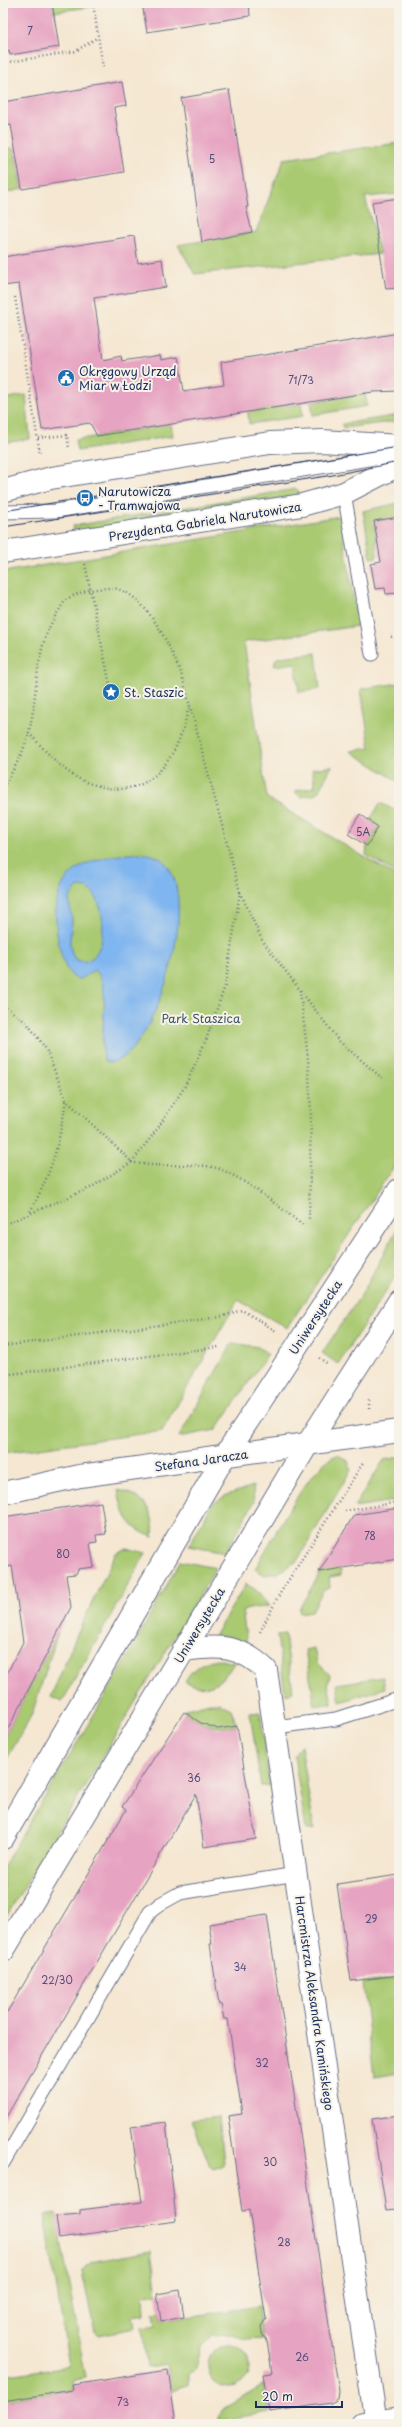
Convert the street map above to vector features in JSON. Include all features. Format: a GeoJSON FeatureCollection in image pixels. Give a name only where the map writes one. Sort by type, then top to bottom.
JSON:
{"type":"FeatureCollection","features":[{"type":"Feature","properties":{"kind":"street"},"geometry":{"type":"LineString","coordinates":[[3,491],[51,478],[270,443],[322,441],[399,446]]}},
{"type":"Feature","properties":{"kind":"street","name":"Prezydenta Gabriela Narutowicza"},"geometry":{"type":"LineString","coordinates":[[3,552],[302,505],[344,493],[399,465]]}},
{"type":"Feature","properties":{"kind":"street","name":"Uniwersytecka"},"geometry":{"type":"LineString","coordinates":[[3,1838],[224,1457],[399,1190]]}},
{"type":"Feature","properties":{"kind":"street","name":"Uniwersytecka"},"geometry":{"type":"LineString","coordinates":[[3,1951],[307,1445],[399,1301]]}},
{"type":"Feature","properties":{"kind":"street","name":"Stefana Jaracza"},"geometry":{"type":"LineString","coordinates":[[3,1493],[80,1476],[224,1457],[399,1431]]}},
{"type":"Feature","properties":{"kind":"street"},"geometry":{"type":"LineString","coordinates":[[184,1650],[230,1648],[245,1652],[266,1670]]}},
{"type":"Feature","properties":{"kind":"street","name":"Harcmistrza Aleksandra Kamińskiego"},"geometry":{"type":"LineString","coordinates":[[266,1670],[276,1727],[372,2423]]}},
{"type":"Feature","properties":{"kind":"street"},"geometry":{"type":"LineString","coordinates":[[372,2423],[399,2418]]}},
{"type":"Feature","properties":{"kind":"lane"},"geometry":{"type":"LineString","coordinates":[[3,512],[29,513],[64,510],[399,454]]}},
{"type":"Feature","properties":{"kind":"lane"},"geometry":{"type":"LineString","coordinates":[[344,493],[372,654]]}},
{"type":"Feature","properties":{"kind":"lane"},"geometry":{"type":"LineString","coordinates":[[276,1727],[336,1719],[399,1699]]}},
{"type":"Feature","properties":{"kind":"lane"},"geometry":{"type":"LineString","coordinates":[[3,2163],[150,1912],[160,1904],[180,1893],[296,1874]]}},
{"type":"Feature","properties":{"kind":"path"},"geometry":{"type":"LineString","coordinates":[[93,3],[103,68]]}},
{"type":"Feature","properties":{"kind":"path"},"geometry":{"type":"LineString","coordinates":[[3,63],[76,51],[98,37]]}},
{"type":"Feature","properties":{"kind":"path"},"geometry":{"type":"LineString","coordinates":[[15,297],[41,457]]}},
{"type":"Feature","properties":{"kind":"path"},"geometry":{"type":"LineString","coordinates":[[38,438],[67,435],[70,453]]}},
{"type":"Feature","properties":{"kind":"path"},"geometry":{"type":"LineString","coordinates":[[84,560],[110,685]]}},
{"type":"Feature","properties":{"kind":"path"},"geometry":{"type":"LineString","coordinates":[[3,786],[11,774],[29,733],[42,644],[55,616],[67,598],[90,590],[114,588],[134,599],[152,617],[169,643],[182,676],[240,892],[262,940],[339,1041],[383,1079]]}},
{"type":"Feature","properties":{"kind":"path"},"geometry":{"type":"LineString","coordinates":[[29,733],[76,777],[100,787],[122,790],[133,789],[164,767],[182,734],[189,702]]}},
{"type":"Feature","properties":{"kind":"path"},"geometry":{"type":"LineString","coordinates":[[3,1225],[90,1188],[132,1162],[158,1128],[185,1086],[206,1040],[225,986],[240,892]]}},
{"type":"Feature","properties":{"kind":"path"},"geometry":{"type":"LineString","coordinates":[[300,990],[308,1059],[311,1111],[309,1221]]}},
{"type":"Feature","properties":{"kind":"path"},"geometry":{"type":"LineString","coordinates":[[3,1005],[27,1023],[46,1049],[66,1100],[132,1162],[146,1166],[212,1167],[228,1172],[305,1226]]}},
{"type":"Feature","properties":{"kind":"path"},"geometry":{"type":"LineString","coordinates":[[28,1215],[47,1179],[56,1156],[66,1100]]}},
{"type":"Feature","properties":{"kind":"path"},"geometry":{"type":"LineString","coordinates":[[3,1346],[220,1317],[242,1310],[278,1332]]}},
{"type":"Feature","properties":{"kind":"path"},"geometry":{"type":"LineString","coordinates":[[3,1375],[219,1347]]}},
{"type":"Feature","properties":{"kind":"path"},"geometry":{"type":"LineString","coordinates":[[266,1670],[260,1631],[279,1596],[365,1461]]}},
{"type":"Feature","properties":{"kind":"path"},"geometry":{"type":"LineString","coordinates":[[345,1511],[399,1502]]}},
{"type":"Feature","properties":{"kind":"green space"},"geometry":{"type":"Polygon","coordinates":[[[52,3],[90,3],[90,7],[53,12],[52,3]]]}},
{"type":"Feature","properties":{"kind":"green space"},"geometry":{"type":"Polygon","coordinates":[[[399,143],[399,194],[365,197],[380,254],[195,274],[178,245],[256,232],[284,159],[399,143]]]}},
{"type":"Feature","properties":{"kind":"green space"},"geometry":{"type":"Polygon","coordinates":[[[12,148],[15,153],[22,189],[3,194],[3,149],[12,148]]]}},
{"type":"Feature","properties":{"kind":"green space"},"geometry":{"type":"Polygon","coordinates":[[[365,393],[367,406],[313,415],[311,402],[365,393]]]}},
{"type":"Feature","properties":{"kind":"green space"},"geometry":{"type":"Polygon","coordinates":[[[26,395],[30,439],[3,443],[3,399],[26,395]]]}},
{"type":"Feature","properties":{"kind":"green space"},"geometry":{"type":"Polygon","coordinates":[[[301,403],[303,416],[249,424],[248,412],[301,403]]]}},
{"type":"Feature","properties":{"kind":"green space"},"geometry":{"type":"Polygon","coordinates":[[[399,415],[399,421],[343,428],[342,424],[399,415]]]}},
{"type":"Feature","properties":{"kind":"green space"},"geometry":{"type":"Polygon","coordinates":[[[171,424],[173,436],[77,451],[75,440],[171,424]]]}},
{"type":"Feature","properties":{"kind":"green space"},"geometry":{"type":"Polygon","coordinates":[[[296,489],[299,491],[299,495],[75,534],[73,526],[296,489]]]}},
{"type":"Feature","properties":{"kind":"green space"},"geometry":{"type":"Polygon","coordinates":[[[399,503],[399,517],[375,521],[377,557],[371,558],[363,511],[399,503]]]}},
{"type":"Feature","properties":{"kind":"green space","name":"Park Staszica"},"geometry":{"type":"Polygon","coordinates":[[[340,516],[358,626],[244,642],[267,798],[399,878],[399,1159],[287,1328],[238,1300],[162,1431],[3,1453],[3,572],[340,516]]]}},
{"type":"Feature","properties":{"kind":"green space"},"geometry":{"type":"Polygon","coordinates":[[[316,653],[320,689],[299,692],[295,663],[274,666],[276,659],[280,657],[316,653]]]}},
{"type":"Feature","properties":{"kind":"green space"},"geometry":{"type":"Polygon","coordinates":[[[399,683],[399,782],[350,751],[370,748],[361,689],[399,683]]]}},
{"type":"Feature","properties":{"kind":"green space"},"geometry":{"type":"Polygon","coordinates":[[[332,766],[317,794],[301,797],[294,791],[315,787],[312,769],[332,766]]]}},
{"type":"Feature","properties":{"kind":"green space"},"geometry":{"type":"Polygon","coordinates":[[[380,803],[399,812],[399,875],[366,855],[367,846],[378,827],[370,820],[380,803]]]}},
{"type":"Feature","properties":{"kind":"green space"},"geometry":{"type":"Polygon","coordinates":[[[399,1225],[399,1271],[338,1364],[322,1353],[363,1292],[399,1225]]]}},
{"type":"Feature","properties":{"kind":"green space"},"geometry":{"type":"Polygon","coordinates":[[[232,1343],[258,1347],[268,1354],[216,1430],[179,1437],[232,1343]]]}},
{"type":"Feature","properties":{"kind":"green space"},"geometry":{"type":"Polygon","coordinates":[[[338,1455],[348,1461],[351,1470],[297,1561],[278,1573],[265,1575],[255,1569],[304,1487],[327,1461],[338,1455]]]}},
{"type":"Feature","properties":{"kind":"green space"},"geometry":{"type":"Polygon","coordinates":[[[399,1457],[399,1500],[354,1507],[384,1460],[399,1457]]]}},
{"type":"Feature","properties":{"kind":"green space"},"geometry":{"type":"Polygon","coordinates":[[[253,1486],[254,1502],[225,1553],[189,1546],[212,1504],[227,1495],[253,1486]]]}},
{"type":"Feature","properties":{"kind":"green space"},"geometry":{"type":"Polygon","coordinates":[[[118,1490],[127,1492],[141,1500],[146,1506],[152,1519],[153,1537],[132,1525],[128,1520],[122,1507],[118,1490]]]}},
{"type":"Feature","properties":{"kind":"green space"},"geometry":{"type":"Polygon","coordinates":[[[126,1548],[146,1553],[62,1702],[51,1697],[77,1634],[116,1553],[126,1548]]]}},
{"type":"Feature","properties":{"kind":"green space"},"geometry":{"type":"Polygon","coordinates":[[[329,1557],[337,1569],[341,1569],[341,1575],[329,1577],[330,1588],[323,1590],[312,1611],[300,1613],[299,1609],[329,1557]]]}},
{"type":"Feature","properties":{"kind":"green space"},"geometry":{"type":"Polygon","coordinates":[[[180,1561],[216,1568],[3,1922],[3,1867],[117,1676],[180,1561]]]}},
{"type":"Feature","properties":{"kind":"green space"},"geometry":{"type":"Polygon","coordinates":[[[246,1584],[256,1590],[269,1606],[242,1610],[247,1644],[228,1637],[214,1636],[246,1584]]]}},
{"type":"Feature","properties":{"kind":"green space"},"geometry":{"type":"Polygon","coordinates":[[[58,1632],[32,1714],[3,1766],[3,1739],[58,1632]]]}},
{"type":"Feature","properties":{"kind":"green space"},"geometry":{"type":"Polygon","coordinates":[[[285,1634],[293,1692],[285,1694],[277,1635],[285,1634]]]}},
{"type":"Feature","properties":{"kind":"green space"},"geometry":{"type":"Polygon","coordinates":[[[314,1648],[317,1662],[330,1675],[328,1684],[332,1703],[315,1706],[305,1650],[314,1648]]]}},
{"type":"Feature","properties":{"kind":"green space"},"geometry":{"type":"Polygon","coordinates":[[[217,1659],[234,1663],[219,1681],[207,1686],[200,1686],[193,1685],[185,1681],[191,1672],[198,1666],[217,1659]]]}},
{"type":"Feature","properties":{"kind":"green space"},"geometry":{"type":"Polygon","coordinates":[[[383,1677],[385,1688],[340,1702],[337,1684],[383,1677]]]}},
{"type":"Feature","properties":{"kind":"green space"},"geometry":{"type":"Polygon","coordinates":[[[210,1703],[219,1703],[231,1709],[237,1726],[214,1727],[197,1721],[184,1712],[186,1709],[210,1703]]]}},
{"type":"Feature","properties":{"kind":"green space"},"geometry":{"type":"Polygon","coordinates":[[[260,1712],[270,1785],[261,1786],[250,1713],[260,1712]]]}},
{"type":"Feature","properties":{"kind":"green space"},"geometry":{"type":"Polygon","coordinates":[[[301,1745],[314,1829],[306,1830],[294,1756],[301,1745]]]}},
{"type":"Feature","properties":{"kind":"green space"},"geometry":{"type":"Polygon","coordinates":[[[399,1978],[399,2073],[374,2077],[363,1983],[399,1978]]]}},
{"type":"Feature","properties":{"kind":"green space"},"geometry":{"type":"Polygon","coordinates":[[[219,2117],[224,2162],[222,2166],[213,2169],[210,2166],[192,2120],[219,2117]]]}},
{"type":"Feature","properties":{"kind":"green space"},"geometry":{"type":"Polygon","coordinates":[[[56,2213],[86,2378],[71,2380],[73,2390],[3,2401],[3,2376],[69,2366],[45,2215],[56,2213]]]}},
{"type":"Feature","properties":{"kind":"green space"},"geometry":{"type":"Polygon","coordinates":[[[151,2251],[157,2294],[143,2295],[144,2315],[133,2317],[135,2328],[98,2335],[95,2332],[82,2272],[91,2262],[151,2251]]]}},
{"type":"Feature","properties":{"kind":"green space"},"geometry":{"type":"Polygon","coordinates":[[[259,2306],[262,2339],[246,2340],[233,2334],[213,2335],[201,2347],[196,2369],[189,2374],[189,2386],[171,2391],[167,2365],[147,2368],[142,2328],[155,2326],[153,2313],[160,2312],[161,2321],[259,2306]]]}},
{"type":"Feature","properties":{"kind":"green space"},"geometry":{"type":"Polygon","coordinates":[[[225,2345],[233,2345],[244,2351],[250,2362],[250,2370],[244,2381],[233,2387],[225,2387],[214,2381],[208,2370],[208,2362],[214,2351],[225,2345]]]}},
{"type":"Feature","properties":{"kind":"green space"},"geometry":{"type":"Polygon","coordinates":[[[264,2385],[269,2412],[217,2421],[221,2410],[264,2385]]]}},
{"type":"Feature","properties":{"kind":"water"},"geometry":{"type":"Polygon","coordinates":[[[141,853],[161,859],[174,879],[178,908],[175,943],[167,980],[154,1014],[138,1041],[121,1058],[105,1061],[102,1039],[104,999],[100,977],[94,970],[81,979],[77,979],[67,969],[59,945],[56,921],[57,902],[62,886],[71,874],[83,865],[99,859],[141,853]],[[78,887],[69,898],[72,921],[70,940],[71,950],[75,959],[85,961],[93,957],[99,948],[103,922],[96,897],[88,888],[78,887]]]}},
{"type":"Feature","properties":{"kind":"building"},"geometry":{"type":"Polygon","coordinates":[[[3,3],[52,3],[59,47],[10,55],[9,51],[3,52],[3,3]]]}},
{"type":"Feature","properties":{"kind":"building"},"geometry":{"type":"Polygon","coordinates":[[[142,3],[249,3],[250,16],[147,32],[142,3]]]}},
{"type":"Feature","properties":{"kind":"building"},"geometry":{"type":"Polygon","coordinates":[[[122,82],[126,106],[114,108],[124,172],[22,189],[11,125],[3,126],[3,102],[122,82]]]}},
{"type":"Feature","properties":{"kind":"building"},"geometry":{"type":"Polygon","coordinates":[[[229,90],[248,207],[246,207],[252,232],[202,242],[181,98],[229,90]]]}},
{"type":"Feature","properties":{"kind":"building"},"geometry":{"type":"Polygon","coordinates":[[[399,198],[399,288],[386,289],[372,202],[399,198]]]}},
{"type":"Feature","properties":{"kind":"building"},"geometry":{"type":"Polygon","coordinates":[[[134,236],[138,263],[162,259],[166,287],[94,298],[103,360],[121,356],[122,361],[160,355],[161,360],[178,357],[184,391],[224,385],[221,362],[399,333],[399,391],[373,392],[97,436],[90,423],[42,430],[19,284],[3,286],[3,257],[134,236]]]}},
{"type":"Feature","properties":{"kind":"building"},"geometry":{"type":"Polygon","coordinates":[[[399,517],[399,593],[386,594],[385,588],[375,589],[371,564],[381,562],[374,521],[399,517]]]}},
{"type":"Feature","properties":{"kind":"building"},"geometry":{"type":"Polygon","coordinates":[[[360,814],[378,827],[367,846],[348,834],[360,814]]]}},
{"type":"Feature","properties":{"kind":"building"},"geometry":{"type":"Polygon","coordinates":[[[101,1502],[106,1534],[96,1535],[97,1542],[90,1543],[94,1567],[78,1569],[76,1574],[66,1575],[71,1607],[3,1739],[3,1681],[23,1642],[12,1566],[3,1568],[3,1517],[101,1502]]]}},
{"type":"Feature","properties":{"kind":"building"},"geometry":{"type":"Polygon","coordinates":[[[399,1508],[399,1559],[319,1572],[354,1515],[399,1508]]]}},
{"type":"Feature","properties":{"kind":"building"},"geometry":{"type":"Polygon","coordinates":[[[184,1712],[201,1723],[218,1729],[237,1726],[256,1839],[204,1847],[196,1794],[3,2122],[3,2019],[126,1810],[122,1807],[184,1712]]]}},
{"type":"Feature","properties":{"kind":"building"},"geometry":{"type":"Polygon","coordinates":[[[399,1875],[399,1975],[351,1981],[337,1884],[399,1875]]]}},
{"type":"Feature","properties":{"kind":"building"},"geometry":{"type":"Polygon","coordinates":[[[267,1915],[339,2391],[338,2399],[331,2403],[269,2412],[263,2374],[272,2373],[267,2340],[262,2334],[261,2326],[266,2319],[249,2210],[242,2211],[228,2116],[242,2114],[228,2019],[224,2019],[221,2004],[219,2005],[210,1944],[212,1944],[209,1924],[267,1915]]]}},
{"type":"Feature","properties":{"kind":"building"},"geometry":{"type":"Polygon","coordinates":[[[399,2115],[399,2209],[386,2210],[372,2119],[399,2115]]]}},
{"type":"Feature","properties":{"kind":"building"},"geometry":{"type":"Polygon","coordinates":[[[166,2122],[176,2221],[59,2238],[56,2216],[80,2214],[80,2210],[142,2202],[131,2127],[166,2122]]]}},
{"type":"Feature","properties":{"kind":"building"},"geometry":{"type":"Polygon","coordinates":[[[180,2290],[184,2317],[161,2321],[157,2294],[180,2290]]]}},
{"type":"Feature","properties":{"kind":"building"},"geometry":{"type":"Polygon","coordinates":[[[168,2370],[176,2424],[3,2424],[3,2401],[73,2390],[72,2385],[168,2370]]]}},
{"type":"Feature","properties":{"kind":"tram line"},"geometry":{"type":"LineString","coordinates":[[3,511],[399,447]]}},
{"type":"Feature","properties":{"kind":"tram line"},"geometry":{"type":"LineString","coordinates":[[3,527],[333,475],[399,462]]}},
{"type":"Feature","properties":{"kind":"place","name":"Okręgowy Urząd Miar w Łodzi"},"geometry":{"type":"Point","coordinates":[66,378]}},
{"type":"Feature","properties":{"kind":"place","name":"Narutowicza - Tramwajowa"},"geometry":{"type":"Point","coordinates":[85,498]}},
{"type":"Feature","properties":{"kind":"place","name":"St. Staszic"},"geometry":{"type":"Point","coordinates":[111,692]}}]}
